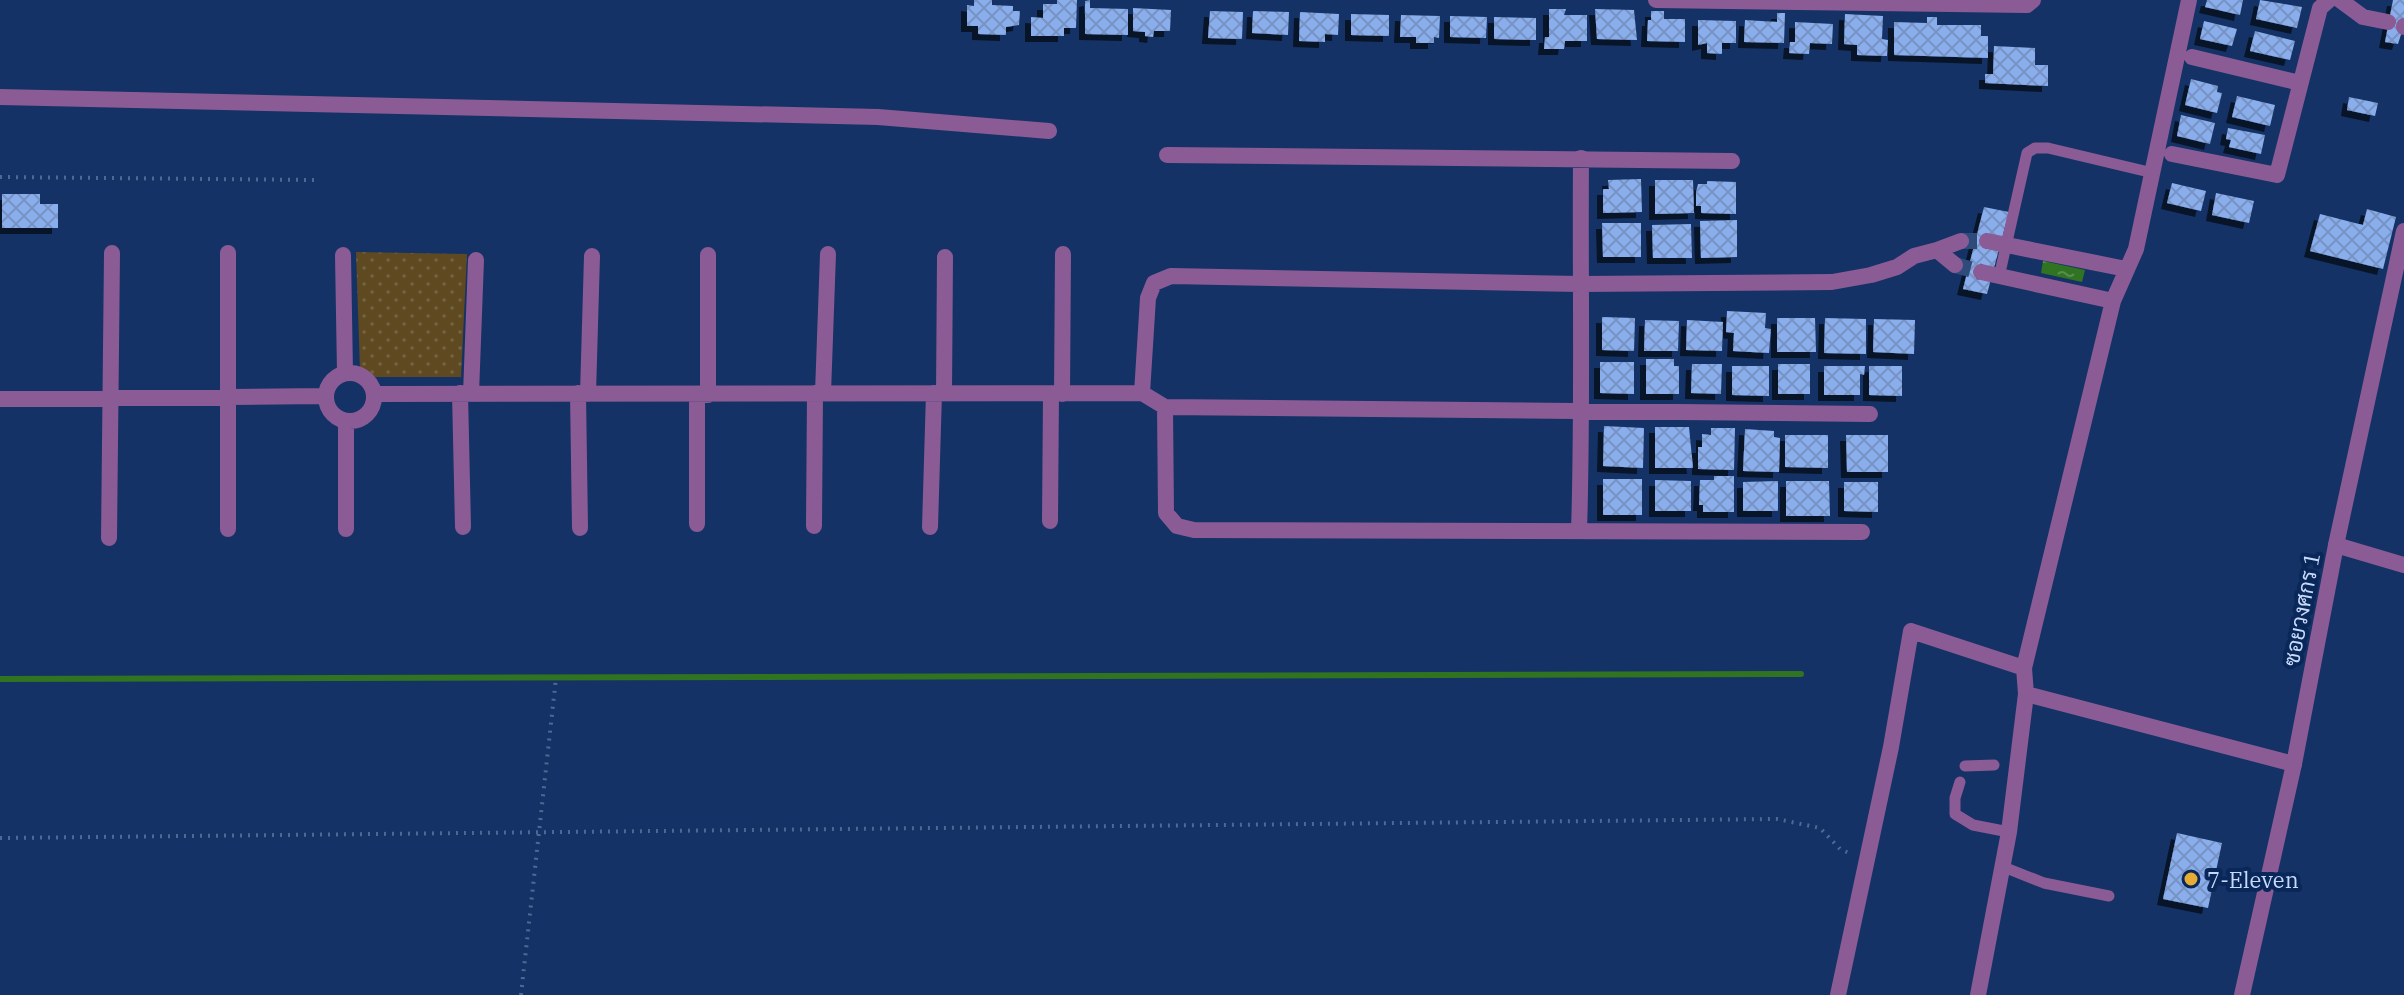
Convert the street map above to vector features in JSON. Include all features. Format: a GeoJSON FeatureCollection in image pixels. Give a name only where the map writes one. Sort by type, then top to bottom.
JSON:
{"type":"FeatureCollection","features":[{"type":"Feature","properties":{"kind":"street"},"geometry":{"type":"LineString","coordinates":[[1656,0],[2027,5],[2033,0]]}},
{"type":"Feature","properties":{"kind":"street"},"geometry":{"type":"LineString","coordinates":[[1978,995],[2009,832],[2026,694],[2024,668],[2113,301],[2136,249],[2189,0]]}},
{"type":"Feature","properties":{"kind":"street"},"geometry":{"type":"LineString","coordinates":[[2172,154],[2277,175],[2320,8],[2329,0]]}},
{"type":"Feature","properties":{"kind":"street"},"geometry":{"type":"LineString","coordinates":[[2340,0],[2363,17],[2399,25]]}},
{"type":"Feature","properties":{"kind":"street"},"geometry":{"type":"LineString","coordinates":[[2192,57],[2300,83]]}},
{"type":"Feature","properties":{"kind":"street"},"geometry":{"type":"LineString","coordinates":[[0,97],[878,117],[1049,131]]}},
{"type":"Feature","properties":{"kind":"street"},"geometry":{"type":"LineString","coordinates":[[1167,155],[1732,161]]}},
{"type":"Feature","properties":{"kind":"street"},"geometry":{"type":"LineString","coordinates":[[1579,531],[1583,413],[1581,158]]}},
{"type":"Feature","properties":{"kind":"street","name":"ซอยวงศกร 1"},"geometry":{"type":"LineString","coordinates":[[2242,995],[2294,764],[2336,545],[2404,231]]}},
{"type":"Feature","properties":{"kind":"street"},"geometry":{"type":"LineString","coordinates":[[1142,393],[1148,298],[1154,283],[1171,276],[1580,284],[1849,281],[1897,267],[1914,256],[1961,241]]}},
{"type":"Feature","properties":{"kind":"street"},"geometry":{"type":"LineString","coordinates":[[1987,241],[2126,269]]}},
{"type":"Feature","properties":{"kind":"street"},"geometry":{"type":"LineString","coordinates":[[1937,250],[1955,265]]}},
{"type":"Feature","properties":{"kind":"street"},"geometry":{"type":"LineString","coordinates":[[109,538],[112,253]]}},
{"type":"Feature","properties":{"kind":"street"},"geometry":{"type":"LineString","coordinates":[[228,253],[228,529]]}},
{"type":"Feature","properties":{"kind":"street"},"geometry":{"type":"LineString","coordinates":[[814,526],[828,254]]}},
{"type":"Feature","properties":{"kind":"street"},"geometry":{"type":"LineString","coordinates":[[1050,521],[1063,254]]}},
{"type":"Feature","properties":{"kind":"street"},"geometry":{"type":"LineString","coordinates":[[343,255],[345,373]]}},
{"type":"Feature","properties":{"kind":"street"},"geometry":{"type":"LineString","coordinates":[[697,524],[708,255]]}},
{"type":"Feature","properties":{"kind":"street"},"geometry":{"type":"LineString","coordinates":[[580,528],[583,393],[592,256]]}},
{"type":"Feature","properties":{"kind":"street"},"geometry":{"type":"LineString","coordinates":[[930,527],[945,257]]}},
{"type":"Feature","properties":{"kind":"street"},"geometry":{"type":"LineString","coordinates":[[463,527],[465,394],[476,260]]}},
{"type":"Feature","properties":{"kind":"street"},"geometry":{"type":"LineString","coordinates":[[1981,272],[2113,301]]}},
{"type":"Feature","properties":{"kind":"street"},"geometry":{"type":"LineString","coordinates":[[345,373],[361,375],[372,387],[374,402],[366,416],[359,420],[346,421],[330,411],[325,396],[331,381],[345,373]]}},
{"type":"Feature","properties":{"kind":"street"},"geometry":{"type":"LineString","coordinates":[[374,394],[1142,393],[1165,407],[1870,414]]}},
{"type":"Feature","properties":{"kind":"street"},"geometry":{"type":"LineString","coordinates":[[0,399],[325,396]]}},
{"type":"Feature","properties":{"kind":"street"},"geometry":{"type":"LineString","coordinates":[[1165,407],[1166,513],[1177,526],[1194,530],[1862,532]]}},
{"type":"Feature","properties":{"kind":"street"},"geometry":{"type":"LineString","coordinates":[[346,421],[346,529]]}},
{"type":"Feature","properties":{"kind":"street"},"geometry":{"type":"LineString","coordinates":[[2336,545],[2404,565]]}},
{"type":"Feature","properties":{"kind":"street"},"geometry":{"type":"LineString","coordinates":[[1838,995],[1891,747],[1911,631],[2024,668]]}},
{"type":"Feature","properties":{"kind":"street"},"geometry":{"type":"LineString","coordinates":[[2026,694],[2294,764]]}},
{"type":"Feature","properties":{"kind":"lane"},"geometry":{"type":"LineString","coordinates":[[1999,277],[2027,153],[2035,148],[2048,148],[2153,173]]}},
{"type":"Feature","properties":{"kind":"lane"},"geometry":{"type":"LineString","coordinates":[[1965,766],[1994,765]]}},
{"type":"Feature","properties":{"kind":"lane"},"geometry":{"type":"LineString","coordinates":[[1960,782],[1955,798],[1955,814],[1973,825],[2009,832]]}},
{"type":"Feature","properties":{"kind":"lane"},"geometry":{"type":"LineString","coordinates":[[2001,866],[2044,883],[2109,896]]}},
{"type":"Feature","properties":{"kind":"path"},"geometry":{"type":"LineString","coordinates":[[0,177],[315,180]]}},
{"type":"Feature","properties":{"kind":"path"},"geometry":{"type":"LineString","coordinates":[[521,995],[556,678]]}},
{"type":"Feature","properties":{"kind":"path"},"geometry":{"type":"LineString","coordinates":[[0,838],[1777,819],[1820,828],[1840,849],[1867,861]]}},
{"type":"Feature","properties":{"kind":"shaded area"},"geometry":{"type":"Polygon","coordinates":[[[356,252],[467,254],[461,377],[375,377],[360,370],[356,252]]]}},
{"type":"Feature","properties":{"kind":"water"},"geometry":{"type":"Polygon","coordinates":[[[2043,261],[2085,270],[2082,282],[2041,273],[2043,261]]]}},
{"type":"Feature","properties":{"kind":"building"},"geometry":{"type":"Polygon","coordinates":[[[974,0],[992,0],[992,5],[1013,6],[1013,11],[1020,11],[1019,25],[1006,27],[1006,35],[978,34],[978,26],[967,26],[967,5],[974,6],[974,0]]]}},
{"type":"Feature","properties":{"kind":"building"},"geometry":{"type":"Polygon","coordinates":[[[1057,0],[1077,0],[1076,28],[1064,28],[1064,36],[1031,36],[1031,17],[1043,18],[1043,4],[1057,4],[1057,0]]]}},
{"type":"Feature","properties":{"kind":"building"},"geometry":{"type":"Polygon","coordinates":[[[1090,0],[1090,8],[1128,9],[1128,35],[1085,34],[1085,1],[1090,0]]]}},
{"type":"Feature","properties":{"kind":"building"},"geometry":{"type":"Polygon","coordinates":[[[2207,0],[2243,0],[2240,15],[2205,7],[2207,0]]]}},
{"type":"Feature","properties":{"kind":"building"},"geometry":{"type":"Polygon","coordinates":[[[2260,0],[2302,7],[2297,28],[2256,19],[2260,0]]]}},
{"type":"Feature","properties":{"kind":"building"},"geometry":{"type":"Polygon","coordinates":[[[2393,0],[2404,0],[2404,25],[2398,44],[2385,42],[2393,0]]]}},
{"type":"Feature","properties":{"kind":"building"},"geometry":{"type":"Polygon","coordinates":[[[1133,8],[1171,10],[1170,31],[1154,31],[1153,37],[1145,36],[1145,32],[1133,31],[1133,8]]]}},
{"type":"Feature","properties":{"kind":"building"},"geometry":{"type":"Polygon","coordinates":[[[1549,9],[1566,9],[1564,15],[1587,15],[1587,41],[1565,41],[1564,49],[1544,49],[1545,37],[1549,37],[1549,9]]]}},
{"type":"Feature","properties":{"kind":"building"},"geometry":{"type":"Polygon","coordinates":[[[1595,9],[1634,10],[1637,40],[1597,39],[1595,9]]]}},
{"type":"Feature","properties":{"kind":"building"},"geometry":{"type":"Polygon","coordinates":[[[1210,11],[1243,12],[1242,39],[1208,38],[1210,11]]]}},
{"type":"Feature","properties":{"kind":"building"},"geometry":{"type":"Polygon","coordinates":[[[1253,11],[1289,12],[1288,35],[1252,33],[1253,11]]]}},
{"type":"Feature","properties":{"kind":"building"},"geometry":{"type":"Polygon","coordinates":[[[1651,11],[1664,11],[1664,19],[1685,19],[1685,42],[1647,41],[1651,11]]]}},
{"type":"Feature","properties":{"kind":"building"},"geometry":{"type":"Polygon","coordinates":[[[1300,12],[1339,14],[1338,35],[1325,34],[1325,42],[1299,41],[1300,12]]]}},
{"type":"Feature","properties":{"kind":"building"},"geometry":{"type":"Polygon","coordinates":[[[1777,13],[1785,13],[1784,43],[1744,42],[1745,20],[1777,22],[1777,13]]]}},
{"type":"Feature","properties":{"kind":"building"},"geometry":{"type":"Polygon","coordinates":[[[1351,14],[1389,15],[1389,36],[1351,35],[1351,14]]]}},
{"type":"Feature","properties":{"kind":"building"},"geometry":{"type":"Polygon","coordinates":[[[1845,14],[1883,16],[1882,39],[1888,40],[1887,56],[1857,55],[1857,45],[1844,44],[1845,14]]]}},
{"type":"Feature","properties":{"kind":"building"},"geometry":{"type":"Polygon","coordinates":[[[1401,15],[1440,16],[1439,38],[1434,37],[1434,43],[1416,43],[1416,37],[1400,37],[1401,15]]]}},
{"type":"Feature","properties":{"kind":"building"},"geometry":{"type":"Polygon","coordinates":[[[1450,16],[1487,17],[1486,38],[1450,37],[1450,16]]]}},
{"type":"Feature","properties":{"kind":"building"},"geometry":{"type":"Polygon","coordinates":[[[1494,17],[1536,18],[1536,40],[1494,39],[1494,17]]]}},
{"type":"Feature","properties":{"kind":"building"},"geometry":{"type":"Polygon","coordinates":[[[1927,17],[1937,17],[1937,25],[1981,25],[1981,36],[1988,36],[1988,58],[1894,55],[1894,22],[1927,23],[1927,17]]]}},
{"type":"Feature","properties":{"kind":"building"},"geometry":{"type":"Polygon","coordinates":[[[1698,20],[1736,21],[1736,43],[1722,43],[1722,54],[1707,53],[1707,43],[1698,45],[1698,20]]]}},
{"type":"Feature","properties":{"kind":"building"},"geometry":{"type":"Polygon","coordinates":[[[2204,21],[2237,29],[2232,46],[2200,39],[2204,21]]]}},
{"type":"Feature","properties":{"kind":"building"},"geometry":{"type":"Polygon","coordinates":[[[1795,22],[1833,24],[1832,44],[1810,43],[1809,54],[1789,53],[1790,42],[1795,42],[1795,22]]]}},
{"type":"Feature","properties":{"kind":"building"},"geometry":{"type":"Polygon","coordinates":[[[2255,31],[2295,41],[2290,60],[2250,51],[2255,31]]]}},
{"type":"Feature","properties":{"kind":"building"},"geometry":{"type":"Polygon","coordinates":[[[1994,46],[2035,48],[2035,65],[2048,65],[2048,86],[1985,83],[1985,74],[1993,74],[1994,46]]]}},
{"type":"Feature","properties":{"kind":"building"},"geometry":{"type":"Polygon","coordinates":[[[2191,79],[2218,86],[2217,92],[2222,93],[2217,113],[2185,105],[2191,79]]]}},
{"type":"Feature","properties":{"kind":"building"},"geometry":{"type":"Polygon","coordinates":[[[2237,96],[2275,105],[2270,126],[2232,117],[2237,96]]]}},
{"type":"Feature","properties":{"kind":"building"},"geometry":{"type":"Polygon","coordinates":[[[2349,97],[2378,103],[2375,116],[2347,110],[2349,97]]]}},
{"type":"Feature","properties":{"kind":"building"},"geometry":{"type":"Polygon","coordinates":[[[2181,115],[2215,123],[2210,144],[2177,136],[2181,115]]]}},
{"type":"Feature","properties":{"kind":"building"},"geometry":{"type":"Polygon","coordinates":[[[2228,128],[2265,135],[2261,154],[2229,147],[2231,140],[2226,139],[2228,128]]]}},
{"type":"Feature","properties":{"kind":"building"},"geometry":{"type":"Polygon","coordinates":[[[1641,179],[1642,212],[1603,213],[1603,189],[1609,189],[1608,180],[1641,179]]]}},
{"type":"Feature","properties":{"kind":"building"},"geometry":{"type":"Polygon","coordinates":[[[1655,180],[1693,180],[1694,213],[1655,214],[1655,180]]]}},
{"type":"Feature","properties":{"kind":"building"},"geometry":{"type":"Polygon","coordinates":[[[1707,181],[1736,182],[1736,214],[1701,213],[1701,206],[1696,206],[1696,192],[1698,184],[1707,184],[1707,181]]]}},
{"type":"Feature","properties":{"kind":"building"},"geometry":{"type":"Polygon","coordinates":[[[2172,183],[2206,191],[2201,211],[2167,203],[2172,183]]]}},
{"type":"Feature","properties":{"kind":"building"},"geometry":{"type":"Polygon","coordinates":[[[2216,193],[2254,201],[2249,223],[2212,215],[2216,193]]]}},
{"type":"Feature","properties":{"kind":"building"},"geometry":{"type":"Polygon","coordinates":[[[2,194],[40,194],[40,204],[58,204],[58,228],[2,228],[2,194]]]}},
{"type":"Feature","properties":{"kind":"building"},"geometry":{"type":"Polygon","coordinates":[[[1984,207],[2009,212],[1987,294],[1963,289],[1984,207]]]}},
{"type":"Feature","properties":{"kind":"building"},"geometry":{"type":"Polygon","coordinates":[[[2367,209],[2396,217],[2383,269],[2310,251],[2320,214],[2363,225],[2367,209]]]}},
{"type":"Feature","properties":{"kind":"building"},"geometry":{"type":"Polygon","coordinates":[[[1737,220],[1737,257],[1701,258],[1700,221],[1737,220]]]}},
{"type":"Feature","properties":{"kind":"building"},"geometry":{"type":"Polygon","coordinates":[[[1602,223],[1641,223],[1641,257],[1603,257],[1602,223]]]}},
{"type":"Feature","properties":{"kind":"building"},"geometry":{"type":"Polygon","coordinates":[[[1691,224],[1692,258],[1653,258],[1652,225],[1691,224]]]}},
{"type":"Feature","properties":{"kind":"building"},"geometry":{"type":"Polygon","coordinates":[[[1727,311],[1766,313],[1765,328],[1771,329],[1769,353],[1733,351],[1734,333],[1726,332],[1727,311]]]}},
{"type":"Feature","properties":{"kind":"building"},"geometry":{"type":"Polygon","coordinates":[[[1602,317],[1635,318],[1634,351],[1602,350],[1602,317]]]}},
{"type":"Feature","properties":{"kind":"building"},"geometry":{"type":"Polygon","coordinates":[[[1777,318],[1815,318],[1816,352],[1777,352],[1777,318]]]}},
{"type":"Feature","properties":{"kind":"building"},"geometry":{"type":"Polygon","coordinates":[[[1825,318],[1866,319],[1866,354],[1824,353],[1825,318]]]}},
{"type":"Feature","properties":{"kind":"building"},"geometry":{"type":"Polygon","coordinates":[[[1874,319],[1915,320],[1914,354],[1873,352],[1874,319]]]}},
{"type":"Feature","properties":{"kind":"building"},"geometry":{"type":"Polygon","coordinates":[[[1645,320],[1679,321],[1678,351],[1644,351],[1645,320]]]}},
{"type":"Feature","properties":{"kind":"building"},"geometry":{"type":"Polygon","coordinates":[[[1687,320],[1723,322],[1722,351],[1686,350],[1687,320]]]}},
{"type":"Feature","properties":{"kind":"building"},"geometry":{"type":"Polygon","coordinates":[[[1646,359],[1674,359],[1674,366],[1679,366],[1679,394],[1646,394],[1646,359]]]}},
{"type":"Feature","properties":{"kind":"building"},"geometry":{"type":"Polygon","coordinates":[[[1600,362],[1634,362],[1634,394],[1600,393],[1600,362]]]}},
{"type":"Feature","properties":{"kind":"building"},"geometry":{"type":"Polygon","coordinates":[[[1692,364],[1722,364],[1721,394],[1691,393],[1692,364]]]}},
{"type":"Feature","properties":{"kind":"building"},"geometry":{"type":"Polygon","coordinates":[[[1778,364],[1810,364],[1810,394],[1778,394],[1778,364]]]}},
{"type":"Feature","properties":{"kind":"building"},"geometry":{"type":"Polygon","coordinates":[[[1732,366],[1769,366],[1769,396],[1732,395],[1732,366]]]}},
{"type":"Feature","properties":{"kind":"building"},"geometry":{"type":"Polygon","coordinates":[[[1824,366],[1865,366],[1864,375],[1860,374],[1860,395],[1824,395],[1824,366]]]}},
{"type":"Feature","properties":{"kind":"building"},"geometry":{"type":"Polygon","coordinates":[[[1869,366],[1902,366],[1902,396],[1869,395],[1869,366]]]}},
{"type":"Feature","properties":{"kind":"building"},"geometry":{"type":"Polygon","coordinates":[[[1604,426],[1644,428],[1643,468],[1603,466],[1604,426]]]}},
{"type":"Feature","properties":{"kind":"building"},"geometry":{"type":"Polygon","coordinates":[[[1655,427],[1689,427],[1693,468],[1655,468],[1655,427]]]}},
{"type":"Feature","properties":{"kind":"building"},"geometry":{"type":"Polygon","coordinates":[[[1711,428],[1735,428],[1734,470],[1698,469],[1698,447],[1702,447],[1702,434],[1711,435],[1711,428]]]}},
{"type":"Feature","properties":{"kind":"building"},"geometry":{"type":"Polygon","coordinates":[[[1745,429],[1774,431],[1774,437],[1780,438],[1779,472],[1743,471],[1745,429]]]}},
{"type":"Feature","properties":{"kind":"building"},"geometry":{"type":"Polygon","coordinates":[[[1785,435],[1828,435],[1828,468],[1785,467],[1785,435]]]}},
{"type":"Feature","properties":{"kind":"building"},"geometry":{"type":"Polygon","coordinates":[[[1846,435],[1888,435],[1888,472],[1847,472],[1846,435]]]}},
{"type":"Feature","properties":{"kind":"building"},"geometry":{"type":"Polygon","coordinates":[[[1714,476],[1734,476],[1734,512],[1703,512],[1703,505],[1699,505],[1700,480],[1714,480],[1714,476]]]}},
{"type":"Feature","properties":{"kind":"building"},"geometry":{"type":"Polygon","coordinates":[[[1603,479],[1642,479],[1642,515],[1603,515],[1603,479]]]}},
{"type":"Feature","properties":{"kind":"building"},"geometry":{"type":"Polygon","coordinates":[[[1655,480],[1691,481],[1691,511],[1655,511],[1655,480]]]}},
{"type":"Feature","properties":{"kind":"building"},"geometry":{"type":"Polygon","coordinates":[[[1778,481],[1778,511],[1743,511],[1743,482],[1778,481]]]}},
{"type":"Feature","properties":{"kind":"building"},"geometry":{"type":"Polygon","coordinates":[[[1786,481],[1829,481],[1830,516],[1786,516],[1786,481]]]}},
{"type":"Feature","properties":{"kind":"building"},"geometry":{"type":"Polygon","coordinates":[[[1844,482],[1878,482],[1878,512],[1844,511],[1844,482]]]}},
{"type":"Feature","properties":{"kind":"building"},"geometry":{"type":"Polygon","coordinates":[[[2177,833],[2222,843],[2208,908],[2163,899],[2177,833]]]}},
{"type":"Feature","properties":{"kind":"waterway"},"geometry":{"type":"LineString","coordinates":[[0,679],[1801,674]]}},
{"type":"Feature","properties":{"kind":"tunnel"},"geometry":{"type":"LineString","coordinates":[[1961,241],[1987,241]]}},
{"type":"Feature","properties":{"kind":"tunnel"},"geometry":{"type":"LineString","coordinates":[[1955,265],[1981,272]]}},
{"type":"Feature","properties":{"kind":"place","name":"7-Eleven"},"geometry":{"type":"Point","coordinates":[2191,879]}}]}
